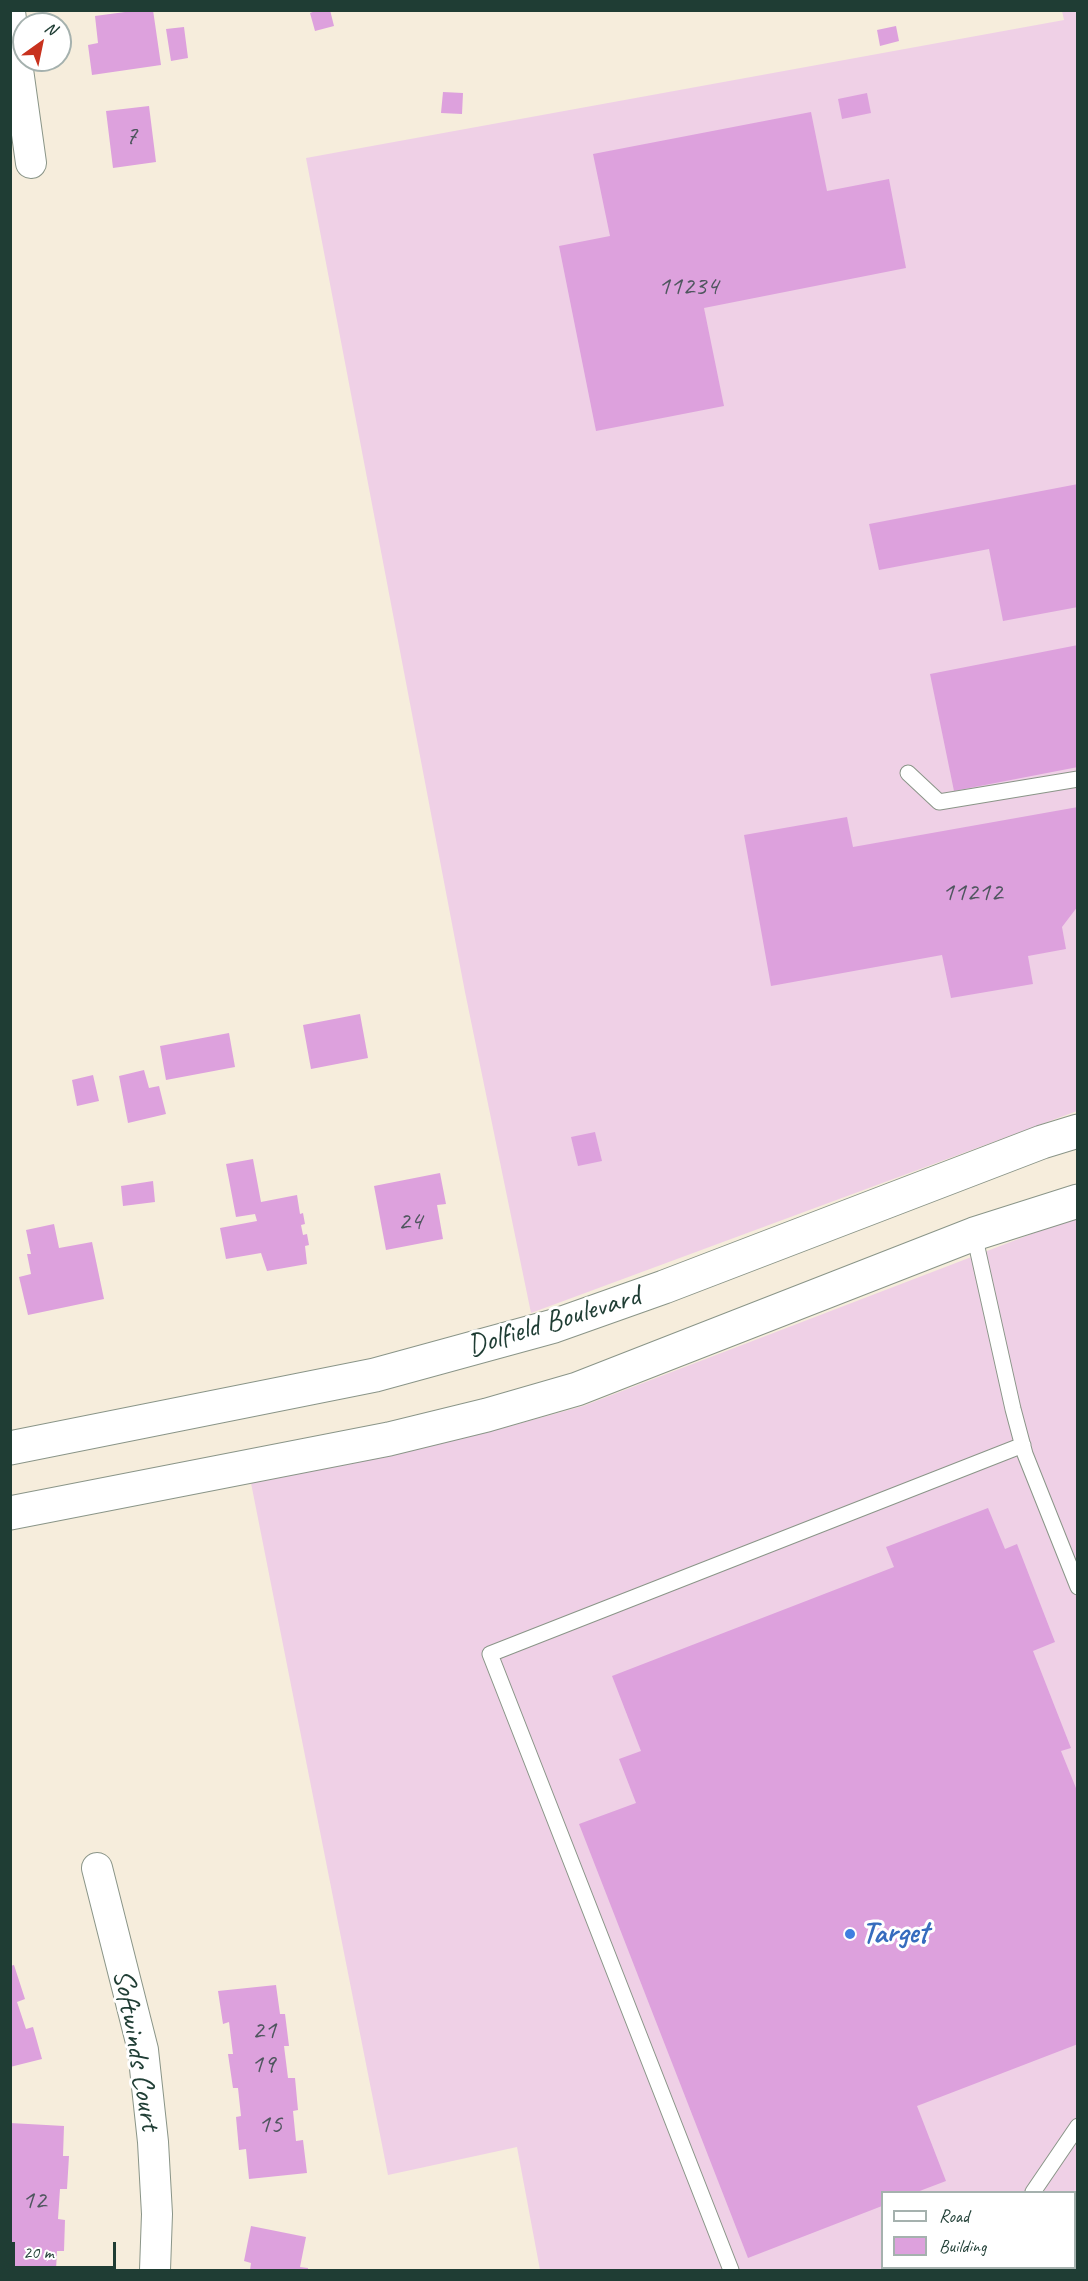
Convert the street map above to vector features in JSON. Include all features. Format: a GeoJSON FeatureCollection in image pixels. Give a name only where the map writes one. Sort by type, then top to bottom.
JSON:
{"type":"FeatureCollection","features":[{"type":"Feature","properties":{"kind":"main road","name":"Dolfield Boulevard"},"geometry":{"type":"LineString","coordinates":[[10,1448],[375,1375],[554,1326],[664,1287],[1042,1142],[1077,1131]]}},
{"type":"Feature","properties":{"kind":"main road"},"geometry":{"type":"LineString","coordinates":[[10,1513],[389,1439],[487,1415],[577,1389],[974,1234],[1077,1201]]}},
{"type":"Feature","properties":{"kind":"street"},"geometry":{"type":"LineString","coordinates":[[10,12],[31,163]]}},
{"type":"Feature","properties":{"kind":"street","name":"Softwinds Court"},"geometry":{"type":"LineString","coordinates":[[97,1868],[143,2050],[157,2204],[155,2271]]}},
{"type":"Feature","properties":{"kind":"lane"},"geometry":{"type":"LineString","coordinates":[[908,773],[939,802],[1077,778]]}},
{"type":"Feature","properties":{"kind":"lane"},"geometry":{"type":"LineString","coordinates":[[974,1234],[1023,1445],[1077,1587]]}},
{"type":"Feature","properties":{"kind":"lane"},"geometry":{"type":"LineString","coordinates":[[731,2271],[490,1654],[1023,1445]]}},
{"type":"Feature","properties":{"kind":"lane"},"geometry":{"type":"LineString","coordinates":[[1034,2191],[1077,2126]]}},
{"type":"Feature","properties":{"kind":"shaded area"},"geometry":{"type":"Polygon","coordinates":[[[1062,11],[1077,11],[1077,1111],[531,1313],[465,992],[306,158],[1064,20],[1062,11]]]}},
{"type":"Feature","properties":{"kind":"shaded area"},"geometry":{"type":"Polygon","coordinates":[[[1077,1218],[1077,2270],[540,2270],[517,2147],[388,2175],[251,1483],[387,1456],[489,1432],[583,1406],[1077,1218]]]}},
{"type":"Feature","properties":{"kind":"building"},"geometry":{"type":"Polygon","coordinates":[[[153,10],[161,65],[92,75],[88,45],[98,43],[95,16],[153,10]]]}},
{"type":"Feature","properties":{"kind":"building"},"geometry":{"type":"Polygon","coordinates":[[[330,10],[334,26],[315,31],[310,13],[330,10]]]}},
{"type":"Feature","properties":{"kind":"building"},"geometry":{"type":"Polygon","coordinates":[[[896,26],[899,41],[880,46],[877,30],[896,26]]]}},
{"type":"Feature","properties":{"kind":"building"},"geometry":{"type":"Polygon","coordinates":[[[184,27],[188,58],[171,61],[166,29],[184,27]]]}},
{"type":"Feature","properties":{"kind":"building"},"geometry":{"type":"Polygon","coordinates":[[[443,92],[463,93],[462,114],[441,113],[443,92]]]}},
{"type":"Feature","properties":{"kind":"building"},"geometry":{"type":"Polygon","coordinates":[[[867,93],[871,113],[842,119],[838,99],[867,93]]]}},
{"type":"Feature","properties":{"kind":"building"},"geometry":{"type":"Polygon","coordinates":[[[149,106],[156,162],[113,168],[106,111],[149,106]]]}},
{"type":"Feature","properties":{"kind":"building"},"geometry":{"type":"Polygon","coordinates":[[[811,112],[827,191],[889,179],[906,268],[704,308],[724,406],[596,431],[559,246],[610,236],[593,154],[811,112]]]}},
{"type":"Feature","properties":{"kind":"building"},"geometry":{"type":"Polygon","coordinates":[[[1078,484],[1078,607],[1003,621],[989,549],[879,570],[869,524],[1078,484]]]}},
{"type":"Feature","properties":{"kind":"building"},"geometry":{"type":"Polygon","coordinates":[[[1078,645],[1078,767],[954,791],[930,674],[1078,645]]]}},
{"type":"Feature","properties":{"kind":"building"},"geometry":{"type":"Polygon","coordinates":[[[1078,807],[1078,906],[1062,927],[1066,949],[1028,956],[1033,984],[951,998],[942,955],[771,986],[744,835],[847,817],[853,847],[1078,807]]]}},
{"type":"Feature","properties":{"kind":"building"},"geometry":{"type":"Polygon","coordinates":[[[360,1014],[368,1058],[311,1069],[303,1025],[360,1014]]]}},
{"type":"Feature","properties":{"kind":"building"},"geometry":{"type":"Polygon","coordinates":[[[229,1033],[235,1067],[166,1080],[160,1046],[229,1033]]]}},
{"type":"Feature","properties":{"kind":"building"},"geometry":{"type":"Polygon","coordinates":[[[144,1070],[149,1088],[159,1086],[166,1114],[128,1123],[119,1076],[144,1070]]]}},
{"type":"Feature","properties":{"kind":"building"},"geometry":{"type":"Polygon","coordinates":[[[93,1075],[99,1101],[77,1106],[72,1080],[93,1075]]]}},
{"type":"Feature","properties":{"kind":"building"},"geometry":{"type":"Polygon","coordinates":[[[595,1132],[602,1161],[578,1166],[571,1137],[595,1132]]]}},
{"type":"Feature","properties":{"kind":"building"},"geometry":{"type":"Polygon","coordinates":[[[253,1159],[261,1202],[297,1195],[300,1214],[303,1213],[305,1224],[301,1225],[303,1235],[307,1234],[309,1245],[305,1246],[307,1264],[267,1271],[261,1253],[226,1259],[220,1228],[257,1221],[255,1214],[236,1217],[226,1164],[253,1159]]]}},
{"type":"Feature","properties":{"kind":"building"},"geometry":{"type":"Polygon","coordinates":[[[440,1173],[446,1204],[437,1205],[443,1239],[386,1250],[374,1186],[440,1173]]]}},
{"type":"Feature","properties":{"kind":"building"},"geometry":{"type":"Polygon","coordinates":[[[153,1181],[155,1202],[123,1206],[121,1186],[153,1181]]]}},
{"type":"Feature","properties":{"kind":"building"},"geometry":{"type":"Polygon","coordinates":[[[54,1224],[59,1248],[92,1242],[104,1299],[28,1315],[19,1277],[31,1274],[27,1254],[31,1254],[26,1230],[54,1224]]]}},
{"type":"Feature","properties":{"kind":"building","name":"Target"},"geometry":{"type":"Polygon","coordinates":[[[988,1508],[1005,1549],[1017,1544],[1055,1642],[1033,1651],[1071,1748],[1061,1751],[1078,1793],[1078,2044],[917,2106],[946,2181],[920,2191],[881,2191],[881,2206],[748,2258],[579,1824],[636,1803],[619,1759],[641,1751],[612,1676],[894,1567],[886,1547],[988,1508]]]}},
{"type":"Feature","properties":{"kind":"building"},"geometry":{"type":"Polygon","coordinates":[[[14,1965],[25,1999],[17,2002],[26,2029],[33,2027],[42,2059],[10,2067],[10,1966],[14,1965]]]}},
{"type":"Feature","properties":{"kind":"building"},"geometry":{"type":"Polygon","coordinates":[[[276,1985],[280,2014],[285,2014],[289,2046],[284,2046],[288,2078],[295,2078],[298,2110],[293,2111],[296,2141],[303,2140],[307,2173],[249,2179],[246,2149],[239,2150],[236,2117],[241,2116],[238,2088],[233,2088],[228,2054],[233,2054],[229,2022],[223,2024],[218,1991],[276,1985]]]}},
{"type":"Feature","properties":{"kind":"building"},"geometry":{"type":"Polygon","coordinates":[[[10,2123],[64,2126],[63,2156],[69,2156],[67,2189],[60,2189],[58,2219],[65,2220],[64,2251],[57,2251],[56,2270],[10,2270],[10,2123]]]}},
{"type":"Feature","properties":{"kind":"building"},"geometry":{"type":"Polygon","coordinates":[[[251,2226],[306,2237],[300,2267],[308,2268],[308,2270],[250,2270],[251,2263],[244,2261],[251,2226]]]}},
{"type":"Feature","properties":{"kind":"place","name":"Target"},"geometry":{"type":"Point","coordinates":[850,1934]}}]}
